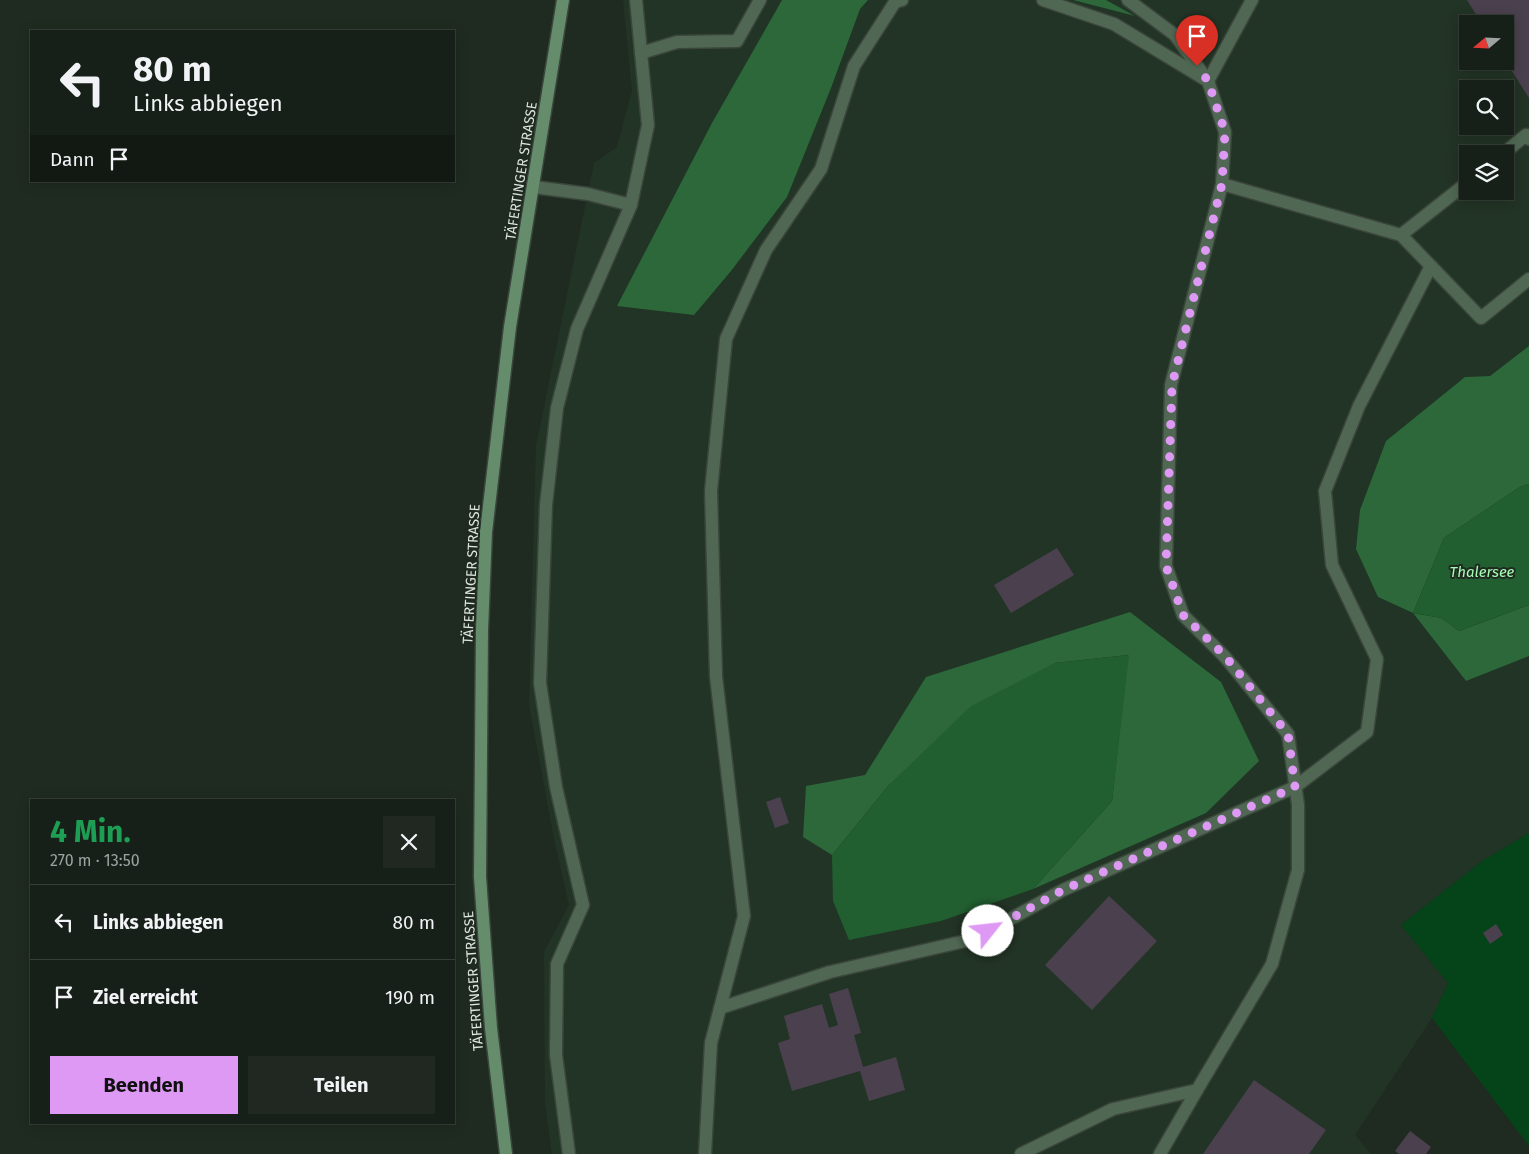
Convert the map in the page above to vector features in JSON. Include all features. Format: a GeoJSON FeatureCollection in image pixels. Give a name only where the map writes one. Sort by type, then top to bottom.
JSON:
{"type":"FeatureCollection","features":[{"type":"Feature","properties":{"kind":"street","name":"TÄFERTINGER STRASSE"},"geometry":{"type":"LineString","coordinates":[[506,1154],[491,1028],[480,877],[482,630],[486,532],[510,327],[563,0]]}},
{"type":"Feature","properties":{"kind":"lane"},"geometry":{"type":"LineString","coordinates":[[569,1154],[556,1055],[557,964],[583,906],[556,787],[540,683],[546,505],[557,408],[577,329],[631,205],[648,125],[636,0]]}},
{"type":"Feature","properties":{"kind":"lane"},"geometry":{"type":"LineString","coordinates":[[641,53],[677,42],[737,41],[760,0]]}},
{"type":"Feature","properties":{"kind":"lane"},"geometry":{"type":"LineString","coordinates":[[705,1154],[711,1043],[744,916],[716,676],[711,491],[726,340],[766,250],[821,169],[854,66],[895,2],[902,0]]}},
{"type":"Feature","properties":{"kind":"lane"},"geometry":{"type":"LineString","coordinates":[[1043,0],[1114,24],[1208,81]]}},
{"type":"Feature","properties":{"kind":"lane"},"geometry":{"type":"LineString","coordinates":[[1128,0],[1175,35],[1208,81],[1225,132],[1222,184],[1172,385],[1166,566],[1183,615],[1225,656],[1288,734],[1298,805],[1298,870],[1272,964],[1160,1154]]}},
{"type":"Feature","properties":{"kind":"lane"},"geometry":{"type":"LineString","coordinates":[[1208,81],[1252,0]]}},
{"type":"Feature","properties":{"kind":"lane"},"geometry":{"type":"LineString","coordinates":[[1514,145],[1526,136],[1529,139]]}},
{"type":"Feature","properties":{"kind":"lane"},"geometry":{"type":"LineString","coordinates":[[1222,184],[1401,235],[1481,318],[1529,279]]}},
{"type":"Feature","properties":{"kind":"lane"},"geometry":{"type":"LineString","coordinates":[[534,187],[588,194],[631,205]]}},
{"type":"Feature","properties":{"kind":"lane"},"geometry":{"type":"LineString","coordinates":[[1401,235],[1459,189]]}},
{"type":"Feature","properties":{"kind":"lane"},"geometry":{"type":"LineString","coordinates":[[720,1008],[830,972],[974,939],[1063,890],[1295,787],[1367,732],[1377,659],[1332,566],[1325,491],[1359,406],[1431,266]]}},
{"type":"Feature","properties":{"kind":"lane"},"geometry":{"type":"LineString","coordinates":[[1022,1154],[1113,1109],[1197,1090]]}},
{"type":"Feature","properties":{"kind":"shaded area"},"geometry":{"type":"Polygon","coordinates":[[[623,0],[1529,0],[1529,346],[1490,376],[1465,377],[1378,597],[1413,613],[1466,681],[1529,656],[1529,833],[1482,861],[1401,925],[1448,983],[1432,1018],[1355,1135],[1371,1154],[552,1154],[545,1103],[544,952],[569,905],[555,844],[529,705],[536,446],[594,163],[617,147],[632,91],[623,0]]]}},
{"type":"Feature","properties":{"kind":"shaded area"},"geometry":{"type":"Polygon","coordinates":[[[782,0],[868,0],[860,9],[831,88],[787,197],[731,271],[694,315],[617,306],[712,123],[782,0]]]}},
{"type":"Feature","properties":{"kind":"shaded area"},"geometry":{"type":"Polygon","coordinates":[[[1073,0],[1106,0],[1135,16],[1073,0]]]}},
{"type":"Feature","properties":{"kind":"shaded area"},"geometry":{"type":"Polygon","coordinates":[[[1529,346],[1529,484],[1520,487],[1444,538],[1413,613],[1378,597],[1356,549],[1360,510],[1386,441],[1465,377],[1490,376],[1529,346]]]}},
{"type":"Feature","properties":{"kind":"shaded area"},"geometry":{"type":"Polygon","coordinates":[[[1529,605],[1529,656],[1466,681],[1413,613],[1442,618],[1459,631],[1529,605]]]}},
{"type":"Feature","properties":{"kind":"shaded area"},"geometry":{"type":"Polygon","coordinates":[[[1130,612],[1221,682],[1259,761],[1206,813],[1033,889],[1112,801],[1128,655],[1055,663],[889,785],[832,855],[803,837],[806,786],[865,775],[926,677],[1130,612]]]}},
{"type":"Feature","properties":{"kind":"shaded area"},"geometry":{"type":"Polygon","coordinates":[[[1529,833],[1529,1146],[1432,1018],[1448,983],[1401,925],[1482,861],[1529,833]]]}},
{"type":"Feature","properties":{"kind":"water","name":"Thalersee"},"geometry":{"type":"Polygon","coordinates":[[[1529,484],[1529,605],[1459,631],[1442,618],[1413,613],[1444,538],[1520,487],[1529,484]]]}},
{"type":"Feature","properties":{"kind":"water"},"geometry":{"type":"Polygon","coordinates":[[[1129,655],[1112,801],[1033,889],[941,921],[849,940],[833,901],[832,855],[889,785],[971,706],[1055,663],[1129,655]]]}},
{"type":"Feature","properties":{"kind":"building"},"geometry":{"type":"Polygon","coordinates":[[[1467,0],[1529,0],[1529,98],[1511,70],[1514,70],[1514,15],[1476,15],[1467,0]]]}},
{"type":"Feature","properties":{"kind":"building"},"geometry":{"type":"Polygon","coordinates":[[[1057,548],[1074,575],[1011,613],[994,585],[1057,548]]]}},
{"type":"Feature","properties":{"kind":"building"},"geometry":{"type":"Polygon","coordinates":[[[780,797],[789,823],[775,828],[766,802],[780,797]]]}},
{"type":"Feature","properties":{"kind":"building"},"geometry":{"type":"Polygon","coordinates":[[[1109,896],[1157,941],[1092,1010],[1045,965],[1109,896]]]}},
{"type":"Feature","properties":{"kind":"building"},"geometry":{"type":"Polygon","coordinates":[[[1496,924],[1503,935],[1490,944],[1483,933],[1496,924]]]}},
{"type":"Feature","properties":{"kind":"building"},"geometry":{"type":"Polygon","coordinates":[[[848,988],[861,1033],[854,1035],[863,1067],[896,1057],[905,1090],[869,1101],[860,1071],[792,1091],[778,1043],[790,1039],[784,1016],[822,1004],[829,1028],[838,1025],[829,994],[848,988]]]}},
{"type":"Feature","properties":{"kind":"building"},"geometry":{"type":"Polygon","coordinates":[[[1254,1080],[1326,1130],[1309,1154],[1203,1154],[1254,1080]]]}},
{"type":"Feature","properties":{"kind":"building"},"geometry":{"type":"Polygon","coordinates":[[[1410,1131],[1431,1147],[1426,1154],[1399,1154],[1395,1151],[1410,1131]]]}},
{"type":"Feature","properties":{"kind":"route"},"geometry":{"type":"LineString","coordinates":[[988,931],[1063,890],[1295,787],[1288,734],[1225,656],[1183,615],[1166,566],[1172,385],[1190,306],[1222,184],[1225,132],[1208,81],[1197,66]]}}]}
